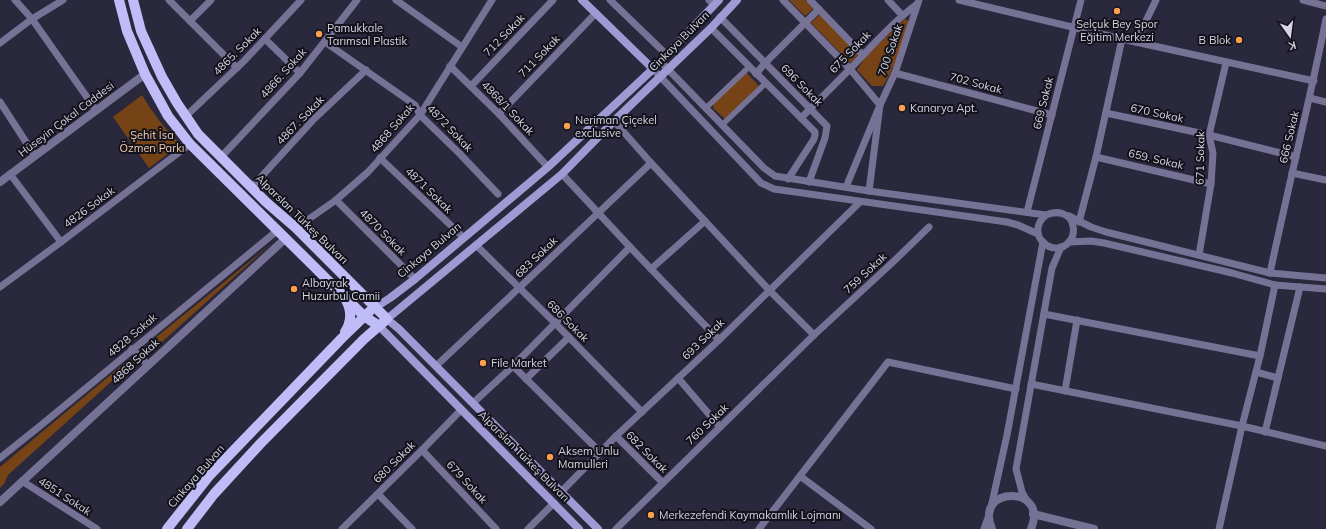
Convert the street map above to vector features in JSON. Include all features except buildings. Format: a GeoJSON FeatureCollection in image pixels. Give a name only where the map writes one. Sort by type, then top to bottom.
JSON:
{"type":"FeatureCollection","features":[{"type":"Feature","properties":{"kind":"main road","name":"Alparslan Türkeş Bulvarı"},"geometry":{"type":"LineString","coordinates":[[120,0],[127,31],[145,74],[168,116],[190,144],[364,316],[379,326],[460,410],[579,529]]}},
{"type":"Feature","properties":{"kind":"main road","name":"Alparslan Türkeş Bulvarı"},"geometry":{"type":"LineString","coordinates":[[133,0],[141,31],[162,77],[198,134],[266,202],[296,228],[436,366],[598,529]]}},
{"type":"Feature","properties":{"kind":"main road"},"geometry":{"type":"LineString","coordinates":[[582,0],[653,69]]}},
{"type":"Feature","properties":{"kind":"main road","name":"Cinkaya Bulvarı"},"geometry":{"type":"LineString","coordinates":[[186,529],[214,494],[260,444],[364,339],[562,174],[614,121],[711,28],[737,0]]}},
{"type":"Feature","properties":{"kind":"main road","name":"Cinkaya Bulvarı"},"geometry":{"type":"LineString","coordinates":[[167,529],[206,480],[364,316],[415,279],[463,237],[548,167],[653,69],[714,2]]}},
{"type":"Feature","properties":{"kind":"main road"},"geometry":{"type":"LineString","coordinates":[[342,338],[350,320],[350,310],[343,295]]}},
{"type":"Feature","properties":{"kind":"street"},"geometry":{"type":"LineString","coordinates":[[15,0],[32,19],[96,110]]}},
{"type":"Feature","properties":{"kind":"street"},"geometry":{"type":"LineString","coordinates":[[0,43],[32,19],[63,0]]}},
{"type":"Feature","properties":{"kind":"street"},"geometry":{"type":"LineString","coordinates":[[169,0],[237,68]]}},
{"type":"Feature","properties":{"kind":"street"},"geometry":{"type":"LineString","coordinates":[[190,21],[212,0]]}},
{"type":"Feature","properties":{"kind":"street","name":"4865. Sokak"},"geometry":{"type":"LineString","coordinates":[[186,116],[237,68],[302,0]]}},
{"type":"Feature","properties":{"kind":"street","name":"4866. Sokak"},"geometry":{"type":"LineString","coordinates":[[221,157],[300,73],[357,0]]}},
{"type":"Feature","properties":{"kind":"street"},"geometry":{"type":"LineString","coordinates":[[396,0],[462,47]]}},
{"type":"Feature","properties":{"kind":"street","name":"4868 Sokak"},"geometry":{"type":"LineString","coordinates":[[296,228],[336,200],[368,172],[420,115],[492,0]]}},
{"type":"Feature","properties":{"kind":"street","name":"712 Sokak"},"geometry":{"type":"LineString","coordinates":[[471,86],[554,0]]}},
{"type":"Feature","properties":{"kind":"street"},"geometry":{"type":"LineString","coordinates":[[610,0],[667,55]]}},
{"type":"Feature","properties":{"kind":"street"},"geometry":{"type":"LineString","coordinates":[[783,0],[850,69],[880,106]]}},
{"type":"Feature","properties":{"kind":"street"},"geometry":{"type":"LineString","coordinates":[[810,0],[862,54]]}},
{"type":"Feature","properties":{"kind":"street"},"geometry":{"type":"LineString","coordinates":[[888,0],[902,15]]}},
{"type":"Feature","properties":{"kind":"street"},"geometry":{"type":"LineString","coordinates":[[959,0],[1226,63],[1314,81]]}},
{"type":"Feature","properties":{"kind":"street","name":"669 Sokak"},"geometry":{"type":"LineString","coordinates":[[1027,212],[1081,0]]}},
{"type":"Feature","properties":{"kind":"street"},"geometry":{"type":"LineString","coordinates":[[1136,42],[1156,0]]}},
{"type":"Feature","properties":{"kind":"street"},"geometry":{"type":"LineString","coordinates":[[1304,0],[1326,6]]}},
{"type":"Feature","properties":{"kind":"street","name":"675 Sokak"},"geometry":{"type":"LineString","coordinates":[[801,118],[850,69],[862,54],[902,15],[918,2]]}},
{"type":"Feature","properties":{"kind":"street","name":"700 Sokak"},"geometry":{"type":"LineString","coordinates":[[846,187],[895,73],[918,2]]}},
{"type":"Feature","properties":{"kind":"street"},"geometry":{"type":"LineString","coordinates":[[756,74],[819,9]]}},
{"type":"Feature","properties":{"kind":"street","name":"711 Sokak"},"geometry":{"type":"LineString","coordinates":[[499,114],[596,13]]}},
{"type":"Feature","properties":{"kind":"street","name":"696 Sokak"},"geometry":{"type":"LineString","coordinates":[[720,17],[827,126],[828,129],[809,182]]}},
{"type":"Feature","properties":{"kind":"street","name":"666 Sokak"},"geometry":{"type":"LineString","coordinates":[[1270,272],[1314,81],[1326,20]]}},
{"type":"Feature","properties":{"kind":"street"},"geometry":{"type":"LineString","coordinates":[[711,28],[812,129],[816,135],[788,179]]}},
{"type":"Feature","properties":{"kind":"street"},"geometry":{"type":"LineString","coordinates":[[265,39],[300,73]]}},
{"type":"Feature","properties":{"kind":"street"},"geometry":{"type":"LineString","coordinates":[[1079,222],[1096,157],[1122,39]]}},
{"type":"Feature","properties":{"kind":"street","name":"4872 Sokak"},"geometry":{"type":"LineString","coordinates":[[324,42],[415,105],[420,115],[498,194]]}},
{"type":"Feature","properties":{"kind":"street"},"geometry":{"type":"LineString","coordinates":[[660,61],[722,126],[764,168],[775,176],[869,191],[1046,215],[1057,212],[1090,227],[1106,232],[1199,255],[1270,272],[1326,278]]}},
{"type":"Feature","properties":{"kind":"street","name":"671 Sokak"},"geometry":{"type":"LineString","coordinates":[[1199,255],[1212,184],[1213,153],[1209,136],[1226,63]]}},
{"type":"Feature","properties":{"kind":"street","name":"4868/1 Sokak"},"geometry":{"type":"LineString","coordinates":[[450,66],[499,114],[548,167]]}},
{"type":"Feature","properties":{"kind":"street"},"geometry":{"type":"LineString","coordinates":[[708,106],[749,67]]}},
{"type":"Feature","properties":{"kind":"street"},"geometry":{"type":"LineString","coordinates":[[653,69],[761,183],[767,187],[860,202],[1006,222],[1018,225],[1038,234],[1043,242],[1049,247],[1061,247],[1069,242],[1091,241],[1232,273],[1275,285],[1326,289]]}},
{"type":"Feature","properties":{"kind":"street","name":"4867. Sokak"},"geometry":{"type":"LineString","coordinates":[[252,187],[314,119],[366,70]]}},
{"type":"Feature","properties":{"kind":"street","name":"702 Sokak"},"geometry":{"type":"LineString","coordinates":[[895,73],[1052,115]]}},
{"type":"Feature","properties":{"kind":"street","name":"Hüseyin Çokal Caddesi"},"geometry":{"type":"LineString","coordinates":[[0,182],[145,74]]}},
{"type":"Feature","properties":{"kind":"street"},"geometry":{"type":"LineString","coordinates":[[724,123],[766,83]]}},
{"type":"Feature","properties":{"kind":"street"},"geometry":{"type":"LineString","coordinates":[[1310,98],[1326,102]]}},
{"type":"Feature","properties":{"kind":"street"},"geometry":{"type":"LineString","coordinates":[[0,102],[34,156]]}},
{"type":"Feature","properties":{"kind":"street","name":"700 Sokak"},"geometry":{"type":"LineString","coordinates":[[869,191],[880,106]]}},
{"type":"Feature","properties":{"kind":"street","name":"670 Sokak"},"geometry":{"type":"LineString","coordinates":[[1106,113],[1296,157]]}},
{"type":"Feature","properties":{"kind":"street"},"geometry":{"type":"LineString","coordinates":[[614,121],[769,290],[814,335]]}},
{"type":"Feature","properties":{"kind":"street","name":"4826 Sokak"},"geometry":{"type":"LineString","coordinates":[[0,287],[190,144]]}},
{"type":"Feature","properties":{"kind":"street","name":"659. Sokak"},"geometry":{"type":"LineString","coordinates":[[1096,157],[1212,184]]}},
{"type":"Feature","properties":{"kind":"street","name":"4871 Sokak"},"geometry":{"type":"LineString","coordinates":[[380,158],[463,237]]}},
{"type":"Feature","properties":{"kind":"street","name":"683 Sokak"},"geometry":{"type":"LineString","coordinates":[[436,366],[651,162]]}},
{"type":"Feature","properties":{"kind":"street"},"geometry":{"type":"LineString","coordinates":[[1292,173],[1326,180]]}},
{"type":"Feature","properties":{"kind":"street"},"geometry":{"type":"LineString","coordinates":[[10,174],[61,242]]}},
{"type":"Feature","properties":{"kind":"street"},"geometry":{"type":"LineString","coordinates":[[562,174],[719,340]]}},
{"type":"Feature","properties":{"kind":"street","name":"4870 Sokak"},"geometry":{"type":"LineString","coordinates":[[336,200],[415,279]]}},
{"type":"Feature","properties":{"kind":"street","name":"693 Sokak"},"geometry":{"type":"LineString","coordinates":[[561,492],[616,436],[719,340],[860,202]]}},
{"type":"Feature","properties":{"kind":"street"},"geometry":{"type":"LineString","coordinates":[[1063,214],[1072,222],[1074,228],[1069,242]]}},
{"type":"Feature","properties":{"kind":"street"},"geometry":{"type":"LineString","coordinates":[[1038,234],[1039,223],[1046,215]]}},
{"type":"Feature","properties":{"kind":"street"},"geometry":{"type":"LineString","coordinates":[[651,269],[705,221]]}},
{"type":"Feature","properties":{"kind":"street","name":"759 Sokak"},"geometry":{"type":"LineString","coordinates":[[814,335],[929,227]]}},
{"type":"Feature","properties":{"kind":"street","name":"4828 Sokak"},"geometry":{"type":"LineString","coordinates":[[0,458],[278,230]]}},
{"type":"Feature","properties":{"kind":"street","name":"4868 Sokak"},"geometry":{"type":"LineString","coordinates":[[0,502],[286,238]]}},
{"type":"Feature","properties":{"kind":"street"},"geometry":{"type":"LineString","coordinates":[[992,529],[990,523],[990,512],[1016,389],[1043,242]]}},
{"type":"Feature","properties":{"kind":"street","name":"686 Sokak"},"geometry":{"type":"LineString","coordinates":[[477,246],[642,412]]}},
{"type":"Feature","properties":{"kind":"street"},"geometry":{"type":"LineString","coordinates":[[473,403],[513,366],[630,247]]}},
{"type":"Feature","properties":{"kind":"street"},"geometry":{"type":"LineString","coordinates":[[1031,529],[1034,514],[1022,492],[1016,469],[1052,268],[1061,247]]}},
{"type":"Feature","properties":{"kind":"street"},"geometry":{"type":"LineString","coordinates":[[1219,529],[1242,426],[1260,356],[1275,285]]}},
{"type":"Feature","properties":{"kind":"street"},"geometry":{"type":"LineString","coordinates":[[1265,432],[1300,287]]}},
{"type":"Feature","properties":{"kind":"street"},"geometry":{"type":"LineString","coordinates":[[1044,314],[1260,356]]}},
{"type":"Feature","properties":{"kind":"street"},"geometry":{"type":"LineString","coordinates":[[1065,391],[1077,320]]}},
{"type":"Feature","properties":{"kind":"street","name":"760 Sokak"},"geometry":{"type":"LineString","coordinates":[[616,529],[814,335]]}},
{"type":"Feature","properties":{"kind":"street"},"geometry":{"type":"LineString","coordinates":[[526,379],[569,337]]}},
{"type":"Feature","properties":{"kind":"street"},"geometry":{"type":"LineString","coordinates":[[132,349],[148,365]]}},
{"type":"Feature","properties":{"kind":"street"},"geometry":{"type":"LineString","coordinates":[[758,529],[888,362],[1016,389]]}},
{"type":"Feature","properties":{"kind":"street"},"geometry":{"type":"LineString","coordinates":[[513,366],[600,452]]}},
{"type":"Feature","properties":{"kind":"street"},"geometry":{"type":"LineString","coordinates":[[1256,372],[1278,378]]}},
{"type":"Feature","properties":{"kind":"street"},"geometry":{"type":"LineString","coordinates":[[678,378],[720,427]]}},
{"type":"Feature","properties":{"kind":"street"},"geometry":{"type":"LineString","coordinates":[[1031,384],[1242,426],[1326,446]]}},
{"type":"Feature","properties":{"kind":"street","name":"680 Sokak"},"geometry":{"type":"LineString","coordinates":[[342,529],[460,410]]}},
{"type":"Feature","properties":{"kind":"street","name":"682 Sokak"},"geometry":{"type":"LineString","coordinates":[[616,436],[663,483]]}},
{"type":"Feature","properties":{"kind":"street","name":"679 Sokak"},"geometry":{"type":"LineString","coordinates":[[422,450],[496,529]]}},
{"type":"Feature","properties":{"kind":"street"},"geometry":{"type":"LineString","coordinates":[[800,476],[871,529]]}},
{"type":"Feature","properties":{"kind":"street","name":"4851 Sokak"},"geometry":{"type":"LineString","coordinates":[[22,481],[97,529]]}},
{"type":"Feature","properties":{"kind":"street"},"geometry":{"type":"LineString","coordinates":[[378,494],[412,529]]}},
{"type":"Feature","properties":{"kind":"street"},"geometry":{"type":"LineString","coordinates":[[984,529],[994,503],[1000,498],[1013,495],[1021,497],[1027,501]]}},
{"type":"Feature","properties":{"kind":"street"},"geometry":{"type":"LineString","coordinates":[[528,529],[554,503]]}},
{"type":"Feature","properties":{"kind":"street"},"geometry":{"type":"LineString","coordinates":[[1034,514],[1094,529]]}},
{"type":"Feature","properties":{"kind":"green space"},"geometry":{"type":"Polygon","coordinates":[[[789,0],[805,0],[814,8],[805,16],[789,0]]]}},
{"type":"Feature","properties":{"kind":"green space"},"geometry":{"type":"Polygon","coordinates":[[[820,14],[859,54],[850,63],[811,23],[820,14]]]}},
{"type":"Feature","properties":{"kind":"green space"},"geometry":{"type":"Polygon","coordinates":[[[905,19],[909,21],[892,70],[883,86],[872,86],[857,70],[866,56],[905,19]]]}},
{"type":"Feature","properties":{"kind":"green space"},"geometry":{"type":"Polygon","coordinates":[[[746,72],[759,86],[725,119],[713,108],[714,103],[746,72]]]}},
{"type":"Feature","properties":{"kind":"green space","name":"Şehit İsa Özmen Parkı"},"geometry":{"type":"Polygon","coordinates":[[[142,95],[160,121],[181,144],[149,168],[113,117],[142,95]]]}},
{"type":"Feature","properties":{"kind":"green space"},"geometry":{"type":"Polygon","coordinates":[[[270,245],[153,350],[148,349],[149,343],[270,245]]]}},
{"type":"Feature","properties":{"kind":"green space"},"geometry":{"type":"Polygon","coordinates":[[[131,360],[135,363],[133,370],[113,380],[8,475],[4,484],[0,488],[0,467],[126,362],[131,360]]]}},
{"type":"Feature","properties":{"kind":"place","name":"Selçuk Bey Spor Eğitim Merkezi"},"geometry":{"type":"Point","coordinates":[1117,11]}},
{"type":"Feature","properties":{"kind":"place","name":"Pamukkale Tarımsal Plastik"},"geometry":{"type":"Point","coordinates":[319,34]}},
{"type":"Feature","properties":{"kind":"place","name":"B Blok"},"geometry":{"type":"Point","coordinates":[1239,40]}},
{"type":"Feature","properties":{"kind":"place","name":"Kanarya Apt."},"geometry":{"type":"Point","coordinates":[902,108]}},
{"type":"Feature","properties":{"kind":"place","name":"Neriman Çiçekel exclusive"},"geometry":{"type":"Point","coordinates":[567,126]}},
{"type":"Feature","properties":{"kind":"place","name":"Albayrak Huzurbul Camii"},"geometry":{"type":"Point","coordinates":[294,289]}},
{"type":"Feature","properties":{"kind":"place","name":"File Market"},"geometry":{"type":"Point","coordinates":[483,363]}},
{"type":"Feature","properties":{"kind":"place","name":"Aksem Unlu Mamulleri"},"geometry":{"type":"Point","coordinates":[550,457]}},
{"type":"Feature","properties":{"kind":"place","name":"Merkezefendi Kaymakamlık Lojmanı"},"geometry":{"type":"Point","coordinates":[651,515]}}]}
